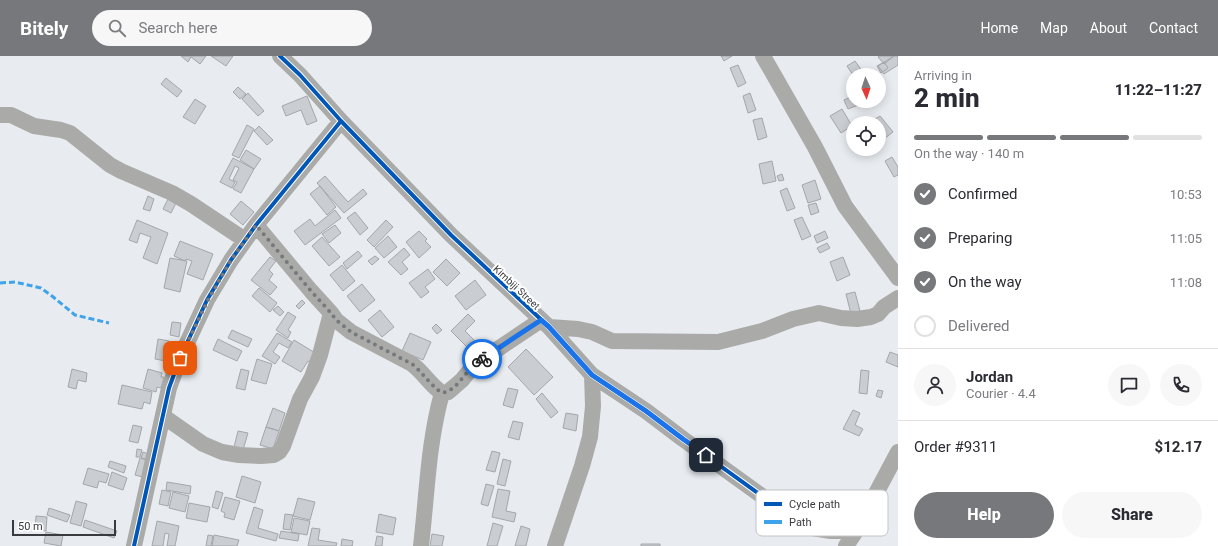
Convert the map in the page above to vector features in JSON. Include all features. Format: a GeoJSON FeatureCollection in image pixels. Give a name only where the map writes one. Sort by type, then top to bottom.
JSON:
{"type":"FeatureCollection","features":[{"type":"Feature","properties":{"kind":"street","name":"Kimbiji Street"},"geometry":{"type":"LineString","coordinates":[[280,56],[300,75],[341,121],[451,235],[545,324],[592,375],[646,411],[756,491]]}},
{"type":"Feature","properties":{"kind":"street"},"geometry":{"type":"LineString","coordinates":[[763,56],[845,206],[898,278]]}},
{"type":"Feature","properties":{"kind":"street"},"geometry":{"type":"LineString","coordinates":[[0,114],[11,115],[34,126],[61,130],[70,133],[110,165],[172,193],[245,240]]}},
{"type":"Feature","properties":{"kind":"street"},"geometry":{"type":"LineString","coordinates":[[134,546],[169,388],[201,313],[231,260],[245,240],[341,121]]}},
{"type":"Feature","properties":{"kind":"street"},"geometry":{"type":"LineString","coordinates":[[256,225],[336,320],[351,332],[416,367],[435,388],[442,393],[448,392],[454,387],[462,380],[474,365],[545,324],[592,332],[612,341],[718,342],[762,331],[793,319],[819,313],[841,318],[857,319],[871,317],[878,314],[884,307],[898,298]]}},
{"type":"Feature","properties":{"kind":"street"},"geometry":{"type":"LineString","coordinates":[[163,416],[203,444],[222,452],[239,455],[261,456],[274,455],[279,452],[283,446],[300,399],[312,377],[320,355],[331,313]]}},
{"type":"Feature","properties":{"kind":"street"},"geometry":{"type":"LineString","coordinates":[[555,546],[582,466],[590,437],[593,406],[592,375]]}},
{"type":"Feature","properties":{"kind":"street"},"geometry":{"type":"LineString","coordinates":[[421,546],[430,448],[436,414],[442,393]]}},
{"type":"Feature","properties":{"kind":"street"},"geometry":{"type":"LineString","coordinates":[[878,490],[898,452]]}},
{"type":"Feature","properties":{"kind":"street"},"geometry":{"type":"LineString","coordinates":[[846,546],[853,536]]}},
{"type":"Feature","properties":{"kind":"building"},"geometry":{"type":"Polygon","coordinates":[[[181,56],[206,56],[200,64],[191,57],[188,62],[181,56]]]}},
{"type":"Feature","properties":{"kind":"building"},"geometry":{"type":"Polygon","coordinates":[[[211,56],[233,56],[226,66],[211,56]]]}},
{"type":"Feature","properties":{"kind":"building"},"geometry":{"type":"Polygon","coordinates":[[[721,56],[732,56],[724,61],[721,56]]]}},
{"type":"Feature","properties":{"kind":"building"},"geometry":{"type":"Polygon","coordinates":[[[894,56],[884,64],[878,57],[894,56]]]}},
{"type":"Feature","properties":{"kind":"building"},"geometry":{"type":"Polygon","coordinates":[[[894,56],[898,57],[898,65],[886,73],[886,68],[880,68],[878,66],[894,56]]]}},
{"type":"Feature","properties":{"kind":"building"},"geometry":{"type":"Polygon","coordinates":[[[855,61],[860,68],[848,68],[847,66],[855,61]]]}},
{"type":"Feature","properties":{"kind":"building"},"geometry":{"type":"Polygon","coordinates":[[[884,62],[888,68],[886,69],[886,68],[878,68],[877,66],[884,62]]]}},
{"type":"Feature","properties":{"kind":"building"},"geometry":{"type":"Polygon","coordinates":[[[738,65],[746,83],[738,87],[730,68],[738,65]]]}},
{"type":"Feature","properties":{"kind":"building"},"geometry":{"type":"Polygon","coordinates":[[[166,78],[182,91],[177,97],[161,84],[166,78]]]}},
{"type":"Feature","properties":{"kind":"building"},"geometry":{"type":"Polygon","coordinates":[[[238,87],[246,94],[240,99],[233,92],[238,87]]]}},
{"type":"Feature","properties":{"kind":"building"},"geometry":{"type":"Polygon","coordinates":[[[248,93],[264,111],[258,116],[242,99],[248,93]]]}},
{"type":"Feature","properties":{"kind":"building"},"geometry":{"type":"Polygon","coordinates":[[[750,93],[756,110],[748,113],[743,96],[750,93]]]}},
{"type":"Feature","properties":{"kind":"building"},"geometry":{"type":"Polygon","coordinates":[[[307,96],[317,121],[307,125],[301,110],[286,116],[282,106],[307,96]]]}},
{"type":"Feature","properties":{"kind":"building"},"geometry":{"type":"Polygon","coordinates":[[[195,99],[206,106],[195,124],[183,117],[195,99]]]}},
{"type":"Feature","properties":{"kind":"building"},"geometry":{"type":"Polygon","coordinates":[[[842,109],[846,116],[846,130],[841,133],[830,116],[842,109]]]}},
{"type":"Feature","properties":{"kind":"building"},"geometry":{"type":"Polygon","coordinates":[[[762,118],[767,137],[758,140],[753,120],[762,118]]]}},
{"type":"Feature","properties":{"kind":"building"},"geometry":{"type":"Polygon","coordinates":[[[886,123],[893,132],[886,137],[886,123]]]}},
{"type":"Feature","properties":{"kind":"building"},"geometry":{"type":"Polygon","coordinates":[[[247,125],[254,129],[239,158],[232,155],[247,125]]]}},
{"type":"Feature","properties":{"kind":"building"},"geometry":{"type":"Polygon","coordinates":[[[259,126],[273,140],[267,145],[254,131],[259,126]]]}},
{"type":"Feature","properties":{"kind":"building"},"geometry":{"type":"Polygon","coordinates":[[[246,150],[261,159],[254,169],[240,160],[246,150]]]}},
{"type":"Feature","properties":{"kind":"building"},"geometry":{"type":"Polygon","coordinates":[[[892,157],[898,167],[898,175],[894,177],[885,161],[892,157]]]}},
{"type":"Feature","properties":{"kind":"building"},"geometry":{"type":"Polygon","coordinates":[[[233,158],[254,169],[241,193],[233,189],[237,182],[233,180],[239,168],[235,166],[229,179],[235,182],[232,188],[220,182],[233,158]]]}},
{"type":"Feature","properties":{"kind":"building"},"geometry":{"type":"Polygon","coordinates":[[[772,161],[776,181],[763,184],[759,164],[772,161]]]}},
{"type":"Feature","properties":{"kind":"building"},"geometry":{"type":"Polygon","coordinates":[[[782,174],[784,180],[779,181],[777,176],[782,174]]]}},
{"type":"Feature","properties":{"kind":"building"},"geometry":{"type":"Polygon","coordinates":[[[325,176],[348,202],[363,189],[367,194],[344,213],[317,183],[325,176]]]}},
{"type":"Feature","properties":{"kind":"building"},"geometry":{"type":"Polygon","coordinates":[[[815,180],[821,199],[808,203],[802,185],[815,180]]]}},
{"type":"Feature","properties":{"kind":"building"},"geometry":{"type":"Polygon","coordinates":[[[320,186],[336,207],[327,215],[310,194],[320,186]]]}},
{"type":"Feature","properties":{"kind":"building"},"geometry":{"type":"Polygon","coordinates":[[[787,188],[795,208],[787,211],[780,191],[787,188]]]}},
{"type":"Feature","properties":{"kind":"building"},"geometry":{"type":"Polygon","coordinates":[[[170,195],[178,199],[171,213],[163,209],[170,195]]]}},
{"type":"Feature","properties":{"kind":"building"},"geometry":{"type":"Polygon","coordinates":[[[148,196],[154,199],[150,211],[143,209],[148,196]]]}},
{"type":"Feature","properties":{"kind":"building"},"geometry":{"type":"Polygon","coordinates":[[[241,201],[254,212],[243,225],[230,214],[241,201]]]}},
{"type":"Feature","properties":{"kind":"building"},"geometry":{"type":"Polygon","coordinates":[[[816,203],[819,212],[811,215],[808,205],[816,203]]]}},
{"type":"Feature","properties":{"kind":"building"},"geometry":{"type":"Polygon","coordinates":[[[335,210],[341,218],[305,245],[294,231],[310,219],[315,226],[335,210]]]}},
{"type":"Feature","properties":{"kind":"building"},"geometry":{"type":"Polygon","coordinates":[[[355,212],[368,228],[360,235],[347,218],[355,212]]]}},
{"type":"Feature","properties":{"kind":"building"},"geometry":{"type":"Polygon","coordinates":[[[802,217],[811,236],[802,240],[794,220],[802,217]]]}},
{"type":"Feature","properties":{"kind":"building"},"geometry":{"type":"Polygon","coordinates":[[[137,220],[168,233],[157,264],[143,258],[151,237],[140,233],[137,243],[129,240],[137,220]]]}},
{"type":"Feature","properties":{"kind":"building"},"geometry":{"type":"Polygon","coordinates":[[[386,220],[393,227],[374,247],[367,240],[386,220]]]}},
{"type":"Feature","properties":{"kind":"building"},"geometry":{"type":"Polygon","coordinates":[[[335,225],[341,233],[329,243],[322,234],[335,225]]]}},
{"type":"Feature","properties":{"kind":"building"},"geometry":{"type":"Polygon","coordinates":[[[419,231],[427,239],[425,241],[431,247],[419,258],[406,242],[419,231]]]}},
{"type":"Feature","properties":{"kind":"building"},"geometry":{"type":"Polygon","coordinates":[[[825,231],[828,238],[817,243],[814,236],[825,231]]]}},
{"type":"Feature","properties":{"kind":"building"},"geometry":{"type":"Polygon","coordinates":[[[388,236],[397,247],[384,258],[375,248],[388,236]]]}},
{"type":"Feature","properties":{"kind":"building"},"geometry":{"type":"Polygon","coordinates":[[[322,237],[340,257],[329,266],[312,246],[322,237]]]}},
{"type":"Feature","properties":{"kind":"building"},"geometry":{"type":"Polygon","coordinates":[[[180,241],[213,254],[203,280],[187,274],[192,261],[186,259],[185,261],[174,256],[180,241]]]}},
{"type":"Feature","properties":{"kind":"building"},"geometry":{"type":"Polygon","coordinates":[[[827,243],[830,248],[820,253],[817,248],[827,243]]]}},
{"type":"Feature","properties":{"kind":"building"},"geometry":{"type":"Polygon","coordinates":[[[404,248],[410,255],[402,262],[408,269],[401,275],[388,262],[404,248]]]}},
{"type":"Feature","properties":{"kind":"building"},"geometry":{"type":"Polygon","coordinates":[[[358,251],[362,256],[347,269],[343,263],[358,251]]]}},
{"type":"Feature","properties":{"kind":"building"},"geometry":{"type":"Polygon","coordinates":[[[375,256],[379,259],[372,265],[368,261],[375,256]]]}},
{"type":"Feature","properties":{"kind":"building"},"geometry":{"type":"Polygon","coordinates":[[[270,257],[276,261],[269,270],[273,274],[269,280],[277,287],[270,295],[251,280],[270,257]]]}},
{"type":"Feature","properties":{"kind":"building"},"geometry":{"type":"Polygon","coordinates":[[[843,257],[850,275],[837,281],[830,262],[843,257]]]}},
{"type":"Feature","properties":{"kind":"building"},"geometry":{"type":"Polygon","coordinates":[[[170,258],[187,261],[180,292],[164,288],[170,258]]]}},
{"type":"Feature","properties":{"kind":"building"},"geometry":{"type":"Polygon","coordinates":[[[446,259],[460,273],[447,286],[433,272],[446,259]]]}},
{"type":"Feature","properties":{"kind":"building"},"geometry":{"type":"Polygon","coordinates":[[[342,265],[355,281],[343,291],[330,275],[342,265]]]}},
{"type":"Feature","properties":{"kind":"building"},"geometry":{"type":"Polygon","coordinates":[[[428,269],[435,279],[425,287],[429,292],[421,298],[409,283],[428,269]]]}},
{"type":"Feature","properties":{"kind":"building"},"geometry":{"type":"Polygon","coordinates":[[[475,280],[486,295],[466,310],[455,296],[475,280]]]}},
{"type":"Feature","properties":{"kind":"building"},"geometry":{"type":"Polygon","coordinates":[[[362,284],[375,300],[360,312],[347,296],[362,284]]]}},
{"type":"Feature","properties":{"kind":"building"},"geometry":{"type":"Polygon","coordinates":[[[259,288],[277,303],[270,312],[252,296],[259,288]]]}},
{"type":"Feature","properties":{"kind":"building"},"geometry":{"type":"Polygon","coordinates":[[[855,292],[860,311],[851,314],[846,294],[855,292]]]}},
{"type":"Feature","properties":{"kind":"building"},"geometry":{"type":"Polygon","coordinates":[[[302,300],[305,303],[299,309],[296,306],[302,300]]]}},
{"type":"Feature","properties":{"kind":"building"},"geometry":{"type":"Polygon","coordinates":[[[278,306],[284,312],[280,316],[273,310],[278,306]]]}},
{"type":"Feature","properties":{"kind":"building"},"geometry":{"type":"Polygon","coordinates":[[[380,310],[394,327],[382,337],[368,320],[380,310]]]}},
{"type":"Feature","properties":{"kind":"building"},"geometry":{"type":"Polygon","coordinates":[[[288,312],[296,317],[288,330],[291,332],[288,338],[276,330],[288,312]]]}},
{"type":"Feature","properties":{"kind":"building"},"geometry":{"type":"Polygon","coordinates":[[[468,314],[475,321],[465,331],[478,344],[471,351],[451,331],[468,314]]]}},
{"type":"Feature","properties":{"kind":"building"},"geometry":{"type":"Polygon","coordinates":[[[172,322],[181,323],[179,337],[170,335],[172,322]]]}},
{"type":"Feature","properties":{"kind":"building"},"geometry":{"type":"Polygon","coordinates":[[[436,324],[442,330],[437,334],[432,328],[436,324]]]}},
{"type":"Feature","properties":{"kind":"building"},"geometry":{"type":"Polygon","coordinates":[[[232,330],[252,339],[248,347],[228,338],[232,330]]]}},
{"type":"Feature","properties":{"kind":"building"},"geometry":{"type":"Polygon","coordinates":[[[277,333],[292,342],[288,348],[279,343],[273,352],[280,357],[275,364],[262,356],[277,333]]]}},
{"type":"Feature","properties":{"kind":"building"},"geometry":{"type":"Polygon","coordinates":[[[410,333],[431,342],[423,360],[402,351],[410,333]]]}},
{"type":"Feature","properties":{"kind":"building"},"geometry":{"type":"Polygon","coordinates":[[[158,339],[169,341],[166,361],[155,359],[158,339]]]}},
{"type":"Feature","properties":{"kind":"building"},"geometry":{"type":"Polygon","coordinates":[[[218,339],[242,351],[237,361],[213,350],[218,339]]]}},
{"type":"Feature","properties":{"kind":"building"},"geometry":{"type":"Polygon","coordinates":[[[294,340],[317,354],[311,363],[308,361],[301,372],[282,361],[294,340]]]}},
{"type":"Feature","properties":{"kind":"building"},"geometry":{"type":"Polygon","coordinates":[[[526,349],[553,377],[534,395],[508,367],[526,349]]]}},
{"type":"Feature","properties":{"kind":"building"},"geometry":{"type":"Polygon","coordinates":[[[890,352],[898,355],[898,367],[886,362],[890,352]]]}},
{"type":"Feature","properties":{"kind":"building"},"geometry":{"type":"Polygon","coordinates":[[[257,359],[272,364],[266,384],[251,380],[257,359]]]}},
{"type":"Feature","properties":{"kind":"building"},"geometry":{"type":"Polygon","coordinates":[[[72,369],[87,373],[86,382],[78,380],[76,389],[68,387],[72,369]]]}},
{"type":"Feature","properties":{"kind":"building"},"geometry":{"type":"Polygon","coordinates":[[[148,369],[162,373],[161,377],[164,377],[161,388],[157,387],[156,392],[143,388],[148,369]]]}},
{"type":"Feature","properties":{"kind":"building"},"geometry":{"type":"Polygon","coordinates":[[[241,369],[249,371],[245,390],[236,388],[241,369]]]}},
{"type":"Feature","properties":{"kind":"building"},"geometry":{"type":"Polygon","coordinates":[[[861,370],[869,371],[867,394],[859,393],[861,370]]]}},
{"type":"Feature","properties":{"kind":"building"},"geometry":{"type":"Polygon","coordinates":[[[122,385],[152,392],[150,404],[144,402],[142,409],[118,404],[122,385]]]}},
{"type":"Feature","properties":{"kind":"building"},"geometry":{"type":"Polygon","coordinates":[[[508,388],[518,390],[513,408],[503,405],[508,388]]]}},
{"type":"Feature","properties":{"kind":"building"},"geometry":{"type":"Polygon","coordinates":[[[878,390],[883,391],[881,398],[876,396],[878,390]]]}},
{"type":"Feature","properties":{"kind":"building"},"geometry":{"type":"Polygon","coordinates":[[[542,393],[558,412],[551,418],[536,399],[542,393]]]}},
{"type":"Feature","properties":{"kind":"building"},"geometry":{"type":"Polygon","coordinates":[[[273,408],[285,413],[279,431],[266,427],[273,408]]]}},
{"type":"Feature","properties":{"kind":"building"},"geometry":{"type":"Polygon","coordinates":[[[853,410],[860,413],[855,425],[863,429],[859,436],[843,429],[853,410]]]}},
{"type":"Feature","properties":{"kind":"building"},"geometry":{"type":"Polygon","coordinates":[[[566,413],[578,415],[576,431],[563,428],[566,413]]]}},
{"type":"Feature","properties":{"kind":"building"},"geometry":{"type":"Polygon","coordinates":[[[513,421],[523,423],[519,440],[508,437],[513,421]]]}},
{"type":"Feature","properties":{"kind":"building"},"geometry":{"type":"Polygon","coordinates":[[[133,425],[142,427],[138,443],[129,441],[133,425]]]}},
{"type":"Feature","properties":{"kind":"building"},"geometry":{"type":"Polygon","coordinates":[[[266,427],[279,431],[273,449],[260,445],[266,427]]]}},
{"type":"Feature","properties":{"kind":"building"},"geometry":{"type":"Polygon","coordinates":[[[238,431],[248,433],[243,450],[234,447],[238,431]]]}},
{"type":"Feature","properties":{"kind":"building"},"geometry":{"type":"Polygon","coordinates":[[[137,449],[142,450],[140,457],[136,457],[137,449]]]}},
{"type":"Feature","properties":{"kind":"building"},"geometry":{"type":"Polygon","coordinates":[[[492,451],[500,453],[495,472],[486,470],[492,451]]]}},
{"type":"Feature","properties":{"kind":"building"},"geometry":{"type":"Polygon","coordinates":[[[143,452],[148,454],[146,459],[141,458],[143,452]]]}},
{"type":"Feature","properties":{"kind":"building"},"geometry":{"type":"Polygon","coordinates":[[[140,458],[152,462],[146,478],[135,475],[140,458]]]}},
{"type":"Feature","properties":{"kind":"building"},"geometry":{"type":"Polygon","coordinates":[[[503,459],[511,461],[505,486],[497,484],[503,459]]]}},
{"type":"Feature","properties":{"kind":"building"},"geometry":{"type":"Polygon","coordinates":[[[110,461],[126,466],[124,473],[108,467],[110,461]]]}},
{"type":"Feature","properties":{"kind":"building"},"geometry":{"type":"Polygon","coordinates":[[[88,468],[109,474],[106,483],[99,481],[97,488],[83,484],[88,468]]]}},
{"type":"Feature","properties":{"kind":"building"},"geometry":{"type":"Polygon","coordinates":[[[112,472],[127,478],[123,490],[108,485],[112,472]]]}},
{"type":"Feature","properties":{"kind":"building"},"geometry":{"type":"Polygon","coordinates":[[[242,476],[261,482],[255,503],[236,497],[242,476]]]}},
{"type":"Feature","properties":{"kind":"building"},"geometry":{"type":"Polygon","coordinates":[[[167,482],[191,486],[190,494],[166,490],[167,482]]]}},
{"type":"Feature","properties":{"kind":"building"},"geometry":{"type":"Polygon","coordinates":[[[486,484],[494,486],[488,506],[481,504],[486,484]]]}},
{"type":"Feature","properties":{"kind":"building"},"geometry":{"type":"Polygon","coordinates":[[[498,489],[510,491],[506,511],[516,513],[514,522],[492,517],[498,489]]]}},
{"type":"Feature","properties":{"kind":"building"},"geometry":{"type":"Polygon","coordinates":[[[162,490],[171,492],[168,506],[159,504],[162,490]]]}},
{"type":"Feature","properties":{"kind":"building"},"geometry":{"type":"Polygon","coordinates":[[[216,491],[223,493],[218,509],[212,507],[216,491]]]}},
{"type":"Feature","properties":{"kind":"building"},"geometry":{"type":"Polygon","coordinates":[[[173,492],[189,496],[185,512],[169,508],[173,492]]]}},
{"type":"Feature","properties":{"kind":"building"},"geometry":{"type":"Polygon","coordinates":[[[225,497],[240,501],[234,520],[224,517],[225,513],[221,511],[225,497]]]}},
{"type":"Feature","properties":{"kind":"building"},"geometry":{"type":"Polygon","coordinates":[[[298,498],[315,502],[310,520],[293,516],[298,498]]]}},
{"type":"Feature","properties":{"kind":"building"},"geometry":{"type":"Polygon","coordinates":[[[76,501],[87,504],[81,526],[70,523],[76,501]]]}},
{"type":"Feature","properties":{"kind":"building"},"geometry":{"type":"Polygon","coordinates":[[[189,503],[210,507],[207,522],[186,518],[189,503]]]}},
{"type":"Feature","properties":{"kind":"building"},"geometry":{"type":"Polygon","coordinates":[[[254,507],[263,510],[258,528],[278,534],[276,541],[246,533],[254,507]]]}},
{"type":"Feature","properties":{"kind":"building"},"geometry":{"type":"Polygon","coordinates":[[[49,508],[70,515],[67,522],[47,515],[49,508]]]}},
{"type":"Feature","properties":{"kind":"building"},"geometry":{"type":"Polygon","coordinates":[[[285,514],[293,515],[290,530],[283,529],[285,514]]]}},
{"type":"Feature","properties":{"kind":"building"},"geometry":{"type":"Polygon","coordinates":[[[379,514],[396,518],[393,535],[376,532],[379,514]]]}},
{"type":"Feature","properties":{"kind":"building"},"geometry":{"type":"Polygon","coordinates":[[[36,516],[47,517],[46,531],[35,530],[36,516]]]}},
{"type":"Feature","properties":{"kind":"building"},"geometry":{"type":"Polygon","coordinates":[[[294,518],[310,521],[307,535],[291,532],[294,518]]]}},
{"type":"Feature","properties":{"kind":"building"},"geometry":{"type":"Polygon","coordinates":[[[85,520],[117,531],[114,538],[83,527],[85,520]]]}},
{"type":"Feature","properties":{"kind":"building"},"geometry":{"type":"Polygon","coordinates":[[[157,521],[179,526],[175,546],[167,546],[169,534],[165,533],[163,546],[152,546],[157,521]]]}},
{"type":"Feature","properties":{"kind":"building"},"geometry":{"type":"Polygon","coordinates":[[[493,523],[503,526],[497,546],[487,546],[493,523]]]}},
{"type":"Feature","properties":{"kind":"building"},"geometry":{"type":"Polygon","coordinates":[[[521,526],[530,529],[526,546],[515,546],[521,526]]]}},
{"type":"Feature","properties":{"kind":"building"},"geometry":{"type":"Polygon","coordinates":[[[312,528],[320,529],[318,540],[337,543],[336,546],[308,546],[312,528]]]}},
{"type":"Feature","properties":{"kind":"building"},"geometry":{"type":"Polygon","coordinates":[[[281,531],[299,534],[298,541],[279,538],[281,531]]]}},
{"type":"Feature","properties":{"kind":"building"},"geometry":{"type":"Polygon","coordinates":[[[46,532],[63,535],[61,546],[44,543],[46,532]]]}},
{"type":"Feature","properties":{"kind":"building"},"geometry":{"type":"Polygon","coordinates":[[[432,534],[444,536],[442,546],[430,546],[432,534]]]}},
{"type":"Feature","properties":{"kind":"building"},"geometry":{"type":"Polygon","coordinates":[[[208,535],[213,536],[211,546],[206,546],[208,535]]]}},
{"type":"Feature","properties":{"kind":"building"},"geometry":{"type":"Polygon","coordinates":[[[214,535],[239,540],[237,546],[212,546],[214,535]]]}},
{"type":"Feature","properties":{"kind":"building"},"geometry":{"type":"Polygon","coordinates":[[[377,536],[383,537],[382,546],[375,546],[377,536]]]}},
{"type":"Feature","properties":{"kind":"building"},"geometry":{"type":"Polygon","coordinates":[[[342,539],[353,541],[352,546],[341,546],[342,539]]]}},
{"type":"Feature","properties":{"kind":"building"},"geometry":{"type":"Polygon","coordinates":[[[641,544],[660,544],[660,546],[641,546],[641,544]]]}},
{"type":"Feature","properties":{"kind":"marked path"},"geometry":{"type":"LineString","coordinates":[[0,283],[15,282],[41,288],[75,315],[109,323]]}},
{"type":"Feature","properties":{"kind":"cycle path"},"geometry":{"type":"LineString","coordinates":[[280,56],[300,75],[341,121],[451,235],[549,327],[592,375],[646,411],[756,492]]}},
{"type":"Feature","properties":{"kind":"cycle path"},"geometry":{"type":"LineString","coordinates":[[134,546],[169,388],[180,358],[207,300],[231,260],[256,225],[341,121]]}},
{"type":"Feature","properties":{"kind":"way so far"},"geometry":{"type":"LineString","coordinates":[[180,358],[208,300],[231,260],[256,225],[336,320],[351,332],[412,364],[420,370],[435,388],[442,393],[448,392],[454,387],[462,380],[474,365],[482,359]]}},
{"type":"Feature","properties":{"kind":"route"},"geometry":{"type":"LineString","coordinates":[[482,359],[541,320],[592,375],[646,411],[706,455]]}}]}
